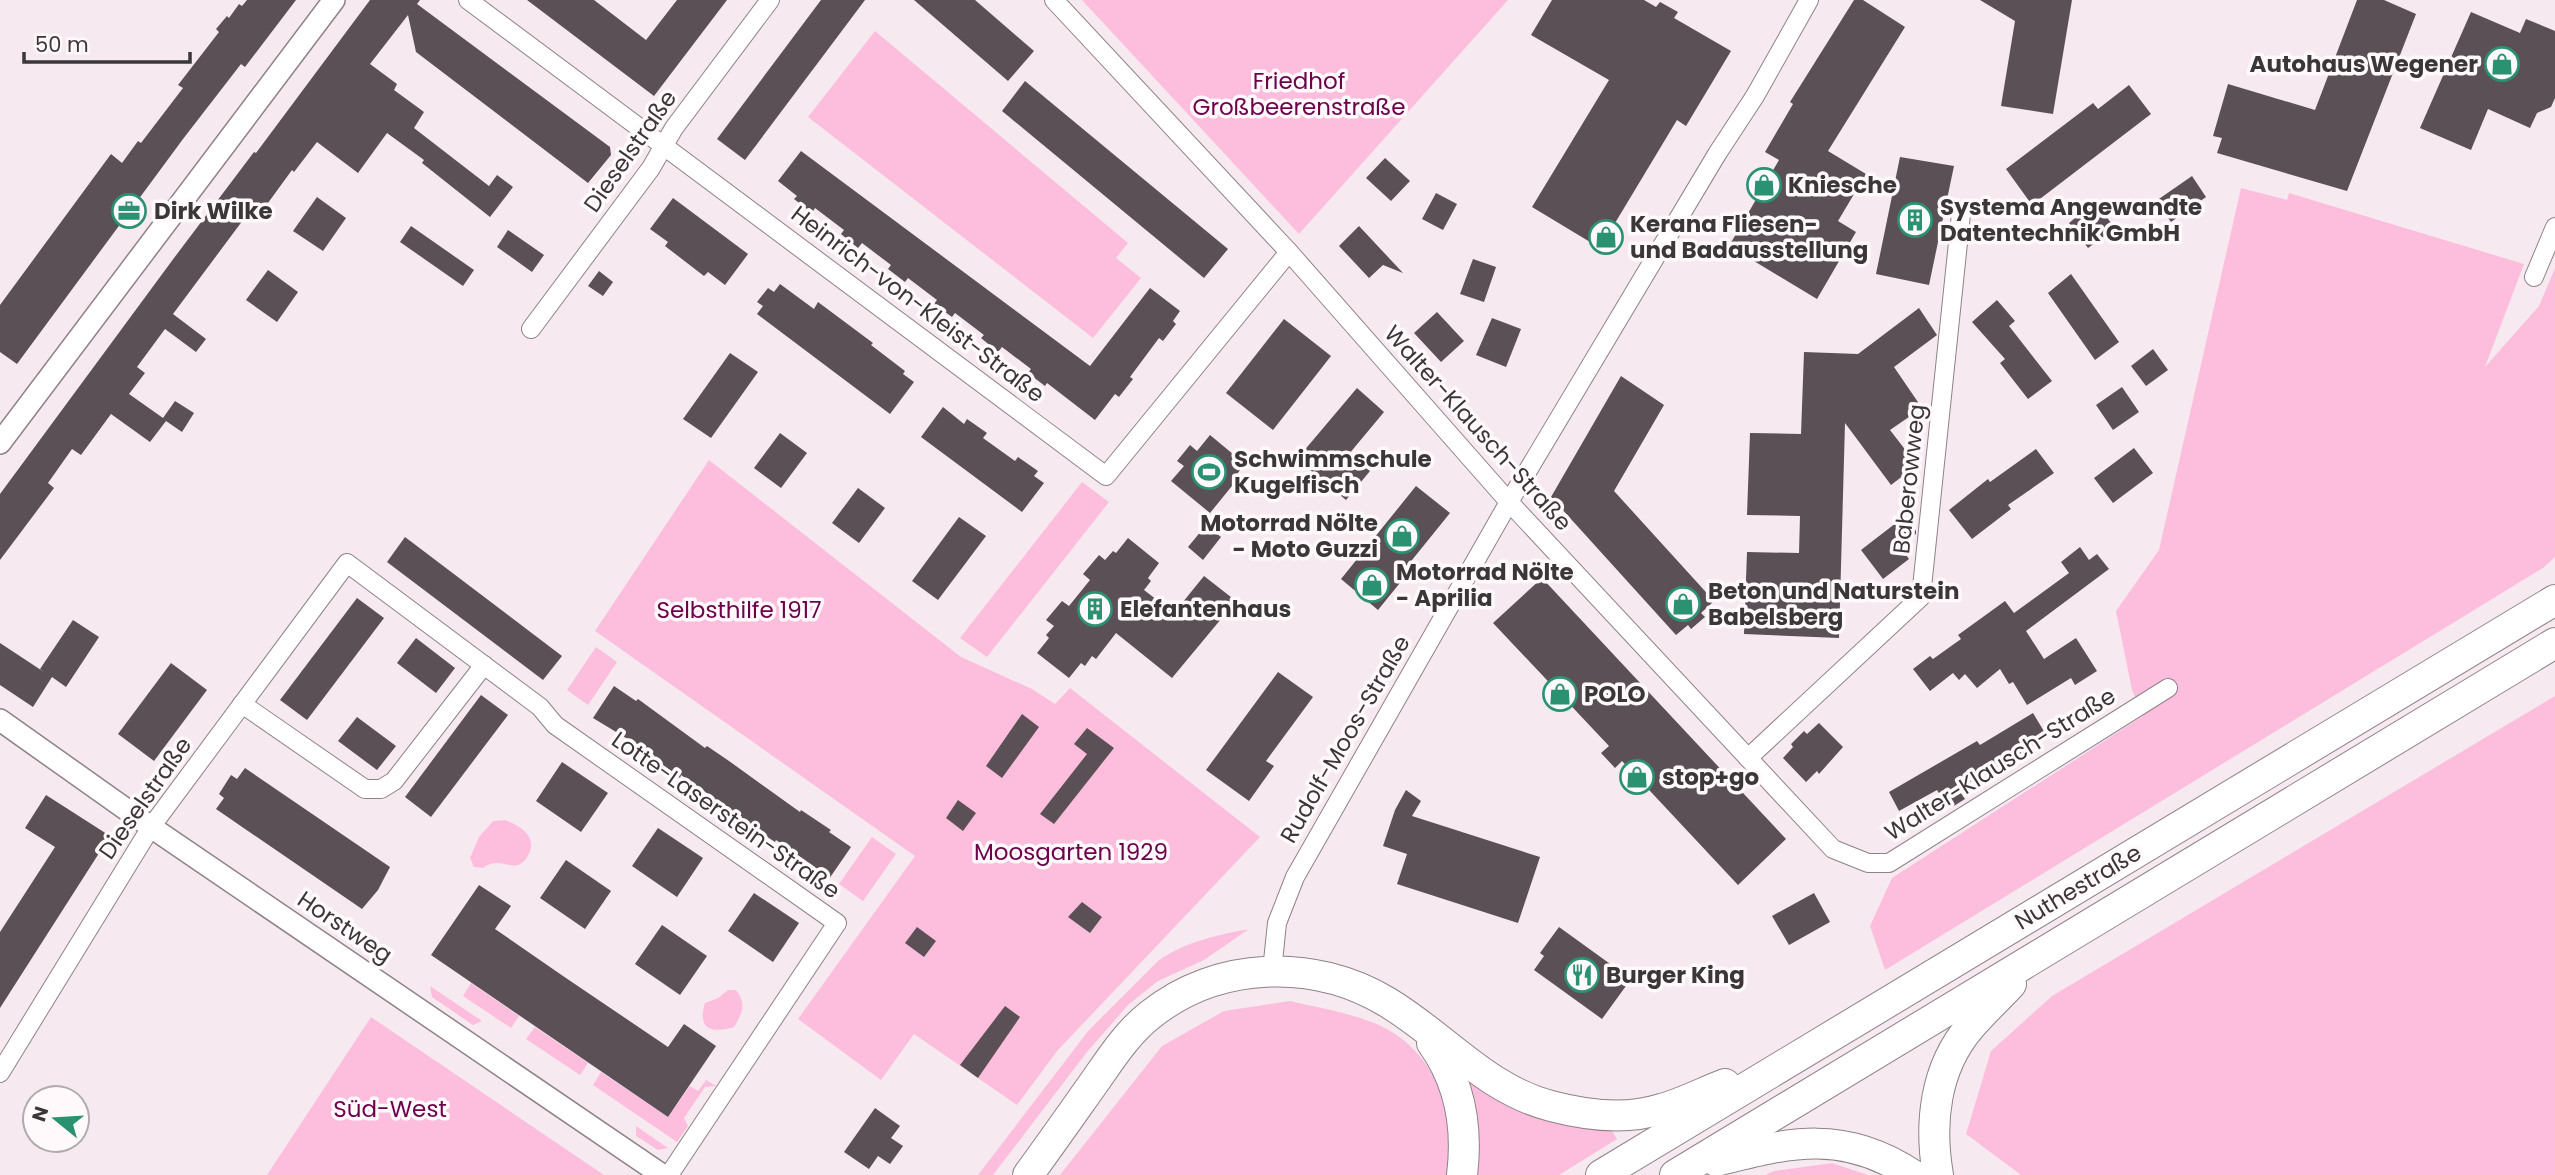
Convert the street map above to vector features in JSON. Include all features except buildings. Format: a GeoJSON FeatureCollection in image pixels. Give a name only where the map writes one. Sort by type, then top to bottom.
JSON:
{"type":"FeatureCollection","features":[{"type":"Feature","properties":{"kind":"highway","name":"Nuthestraße"},"geometry":{"type":"LineString","coordinates":[[1601,1175],[2555,600]]}},
{"type":"Feature","properties":{"kind":"highway","name":"Nuthestraße"},"geometry":{"type":"LineString","coordinates":[[1682,1171],[2555,643]]}},
{"type":"Feature","properties":{"kind":"highway"},"geometry":{"type":"LineString","coordinates":[[1938,1175],[1933,1131],[1939,1087],[1947,1066],[1969,1028],[2038,956]]}},
{"type":"Feature","properties":{"kind":"highway"},"geometry":{"type":"LineString","coordinates":[[1028,1175],[1119,1047],[1148,1016],[1185,992],[1238,974],[1303,972],[1362,988],[1389,1003],[1477,1070],[1524,1097],[1549,1106],[1604,1115],[1660,1110],[1810,1050]]}},
{"type":"Feature","properties":{"kind":"highway"},"geometry":{"type":"LineString","coordinates":[[1413,1021],[1440,1054],[1457,1093],[1464,1135],[1462,1175]]}},
{"type":"Feature","properties":{"kind":"highway"},"geometry":{"type":"LineString","coordinates":[[1682,1171],[1777,1146],[1818,1143],[1860,1149],[1913,1175]]}},
{"type":"Feature","properties":{"kind":"street"},"geometry":{"type":"LineString","coordinates":[[0,443],[334,0]]}},
{"type":"Feature","properties":{"kind":"street","name":"Heinrich-von-Kleist-Straße"},"geometry":{"type":"LineString","coordinates":[[468,0],[1106,476],[1289,252]]}},
{"type":"Feature","properties":{"kind":"street","name":"Dieselstraße"},"geometry":{"type":"LineString","coordinates":[[531,329],[644,178],[664,145],[770,0]]}},
{"type":"Feature","properties":{"kind":"street","name":"Walter-Klausch-Straße"},"geometry":{"type":"LineString","coordinates":[[1054,0],[1289,252],[1509,502],[1833,849],[1868,863],[1889,863],[2168,688]]}},
{"type":"Feature","properties":{"kind":"street","name":"Rudolf-Moos-Straße"},"geometry":{"type":"LineString","coordinates":[[1272,971],[1277,923],[1295,877],[1509,502],[1717,154],[1755,96],[1809,0]]}},
{"type":"Feature","properties":{"kind":"street","name":"Baberowweg"},"geometry":{"type":"LineString","coordinates":[[1748,758],[1921,597],[1961,214]]}},
{"type":"Feature","properties":{"kind":"street"},"geometry":{"type":"LineString","coordinates":[[2534,277],[2555,227]]}},
{"type":"Feature","properties":{"kind":"street","name":"Dieselstraße"},"geometry":{"type":"LineString","coordinates":[[0,1073],[151,827],[347,563]]}},
{"type":"Feature","properties":{"kind":"street","name":"Lotte-Laserstein-Straße"},"geometry":{"type":"LineString","coordinates":[[347,563],[540,707],[555,725],[837,923],[669,1175]]}},
{"type":"Feature","properties":{"kind":"street"},"geometry":{"type":"LineString","coordinates":[[242,704],[365,789],[381,789],[394,781],[484,665]]}},
{"type":"Feature","properties":{"kind":"street","name":"Horstweg"},"geometry":{"type":"LineString","coordinates":[[0,720],[151,827],[662,1175]]}},
{"type":"Feature","properties":{"kind":"green space","name":"Friedhof Großbeerenstraße"},"geometry":{"type":"Polygon","coordinates":[[[1082,0],[1508,0],[1299,234],[1082,0]]]}},
{"type":"Feature","properties":{"kind":"green space"},"geometry":{"type":"Polygon","coordinates":[[[875,31],[1128,243],[1116,258],[1141,278],[1093,338],[808,117],[875,31]]]}},
{"type":"Feature","properties":{"kind":"green space"},"geometry":{"type":"Polygon","coordinates":[[[2241,188],[2287,200],[2289,193],[2524,264],[2485,367],[2539,306],[2555,268],[2555,557],[2543,568],[1885,970],[1870,926],[1892,878],[2143,716],[2132,690],[2116,611],[2159,550],[2241,188]]]}},
{"type":"Feature","properties":{"kind":"green space"},"geometry":{"type":"Polygon","coordinates":[[[709,460],[961,657],[1032,689],[1055,704],[1070,688],[1260,837],[1058,1050],[1017,1105],[914,1034],[881,1080],[798,1019],[915,856],[595,631],[709,460]]]}},
{"type":"Feature","properties":{"kind":"green space"},"geometry":{"type":"Polygon","coordinates":[[[1082,482],[1109,502],[987,657],[960,638],[1082,482]]]}},
{"type":"Feature","properties":{"kind":"green space"},"geometry":{"type":"Polygon","coordinates":[[[596,647],[617,662],[588,705],[567,690],[596,647]]]}},
{"type":"Feature","properties":{"kind":"green space"},"geometry":{"type":"Polygon","coordinates":[[[2555,696],[2555,1175],[2021,1175],[1966,1134],[1991,1051],[2052,996],[2555,696]]]}},
{"type":"Feature","properties":{"kind":"green space"},"geometry":{"type":"Polygon","coordinates":[[[505,820],[528,835],[531,845],[526,859],[516,865],[494,863],[483,868],[474,867],[470,858],[479,837],[493,821],[505,820]]]}},
{"type":"Feature","properties":{"kind":"green space"},"geometry":{"type":"Polygon","coordinates":[[[872,837],[896,854],[863,901],[839,884],[872,837]]]}},
{"type":"Feature","properties":{"kind":"green space"},"geometry":{"type":"Polygon","coordinates":[[[1249,929],[1204,960],[1158,981],[1128,1005],[1087,1052],[993,1175],[978,1175],[1089,1030],[1158,961],[1190,944],[1249,929]]]}},
{"type":"Feature","properties":{"kind":"green space"},"geometry":{"type":"Polygon","coordinates":[[[471,983],[519,1016],[511,1028],[463,996],[471,983]]]}},
{"type":"Feature","properties":{"kind":"green space"},"geometry":{"type":"Polygon","coordinates":[[[430,986],[482,1021],[473,1025],[432,997],[430,986]]]}},
{"type":"Feature","properties":{"kind":"green space"},"geometry":{"type":"Polygon","coordinates":[[[728,990],[736,990],[741,1000],[742,1009],[737,1022],[734,1027],[726,1029],[708,1027],[703,1019],[705,1003],[728,990]]]}},
{"type":"Feature","properties":{"kind":"green space"},"geometry":{"type":"Polygon","coordinates":[[[1290,1001],[1347,1014],[1379,1025],[1394,1033],[1420,1057],[1439,1086],[1450,1120],[1452,1142],[1448,1175],[1060,1175],[1162,1046],[1224,1011],[1290,1001]]]}},
{"type":"Feature","properties":{"kind":"green space","name":"Süd-West"},"geometry":{"type":"Polygon","coordinates":[[[371,1017],[604,1175],[267,1175],[371,1017]]]}},
{"type":"Feature","properties":{"kind":"green space"},"geometry":{"type":"Polygon","coordinates":[[[535,1027],[588,1063],[580,1075],[526,1039],[535,1027]]]}},
{"type":"Feature","properties":{"kind":"green space"},"geometry":{"type":"Polygon","coordinates":[[[1447,1060],[1509,1107],[1553,1121],[1612,1131],[1617,1139],[1559,1175],[1471,1175],[1447,1060]]]}},
{"type":"Feature","properties":{"kind":"green space"},"geometry":{"type":"Polygon","coordinates":[[[601,1072],[668,1117],[690,1086],[698,1091],[706,1080],[716,1086],[705,1087],[684,1118],[688,1126],[677,1142],[593,1085],[601,1072]]]}},
{"type":"Feature","properties":{"kind":"green space"},"geometry":{"type":"Polygon","coordinates":[[[636,1126],[668,1148],[658,1150],[636,1136],[636,1126]]]}},
{"type":"Feature","properties":{"kind":"green space"},"geometry":{"type":"Polygon","coordinates":[[[1832,1163],[1868,1175],[1765,1175],[1774,1171],[1832,1163]]]}},
{"type":"Feature","properties":{"kind":"place","name":"Autohaus Wegener"},"geometry":{"type":"Point","coordinates":[2502,64]}},
{"type":"Feature","properties":{"kind":"place","name":"Kniesche"},"geometry":{"type":"Point","coordinates":[1764,185]}},
{"type":"Feature","properties":{"kind":"place","name":"Dirk Wilke"},"geometry":{"type":"Point","coordinates":[129,211]}},
{"type":"Feature","properties":{"kind":"place","name":"Systema Angewandte Datentechnik GmbH"},"geometry":{"type":"Point","coordinates":[1915,220]}},
{"type":"Feature","properties":{"kind":"place","name":"Kerana Fliesen- und Badausstellung"},"geometry":{"type":"Point","coordinates":[1606,237]}},
{"type":"Feature","properties":{"kind":"place","name":"Schwimmschule Kugelfisch"},"geometry":{"type":"Point","coordinates":[1209,472]}},
{"type":"Feature","properties":{"kind":"place","name":"Motorrad Nölte - Moto Guzzi"},"geometry":{"type":"Point","coordinates":[1402,536]}},
{"type":"Feature","properties":{"kind":"place","name":"Motorrad Nölte - Aprilia"},"geometry":{"type":"Point","coordinates":[1372,585]}},
{"type":"Feature","properties":{"kind":"place","name":"Beton und Naturstein Babelsberg"},"geometry":{"type":"Point","coordinates":[1683,604]}},
{"type":"Feature","properties":{"kind":"place","name":"Elefantenhaus"},"geometry":{"type":"Point","coordinates":[1095,609]}},
{"type":"Feature","properties":{"kind":"place","name":"POLO"},"geometry":{"type":"Point","coordinates":[1560,694]}},
{"type":"Feature","properties":{"kind":"place","name":"stop+go"},"geometry":{"type":"Point","coordinates":[1637,777]}},
{"type":"Feature","properties":{"kind":"place","name":"Burger King"},"geometry":{"type":"Point","coordinates":[1582,975]}},
{"type":"Feature","properties":{"kind":"park label","name":"Selbsthilfe 1917"},"geometry":{"type":"Point","coordinates":[739,610]}},
{"type":"Feature","properties":{"kind":"park label","name":"Moosgarten 1929"},"geometry":{"type":"Point","coordinates":[1071,852]}}]}
